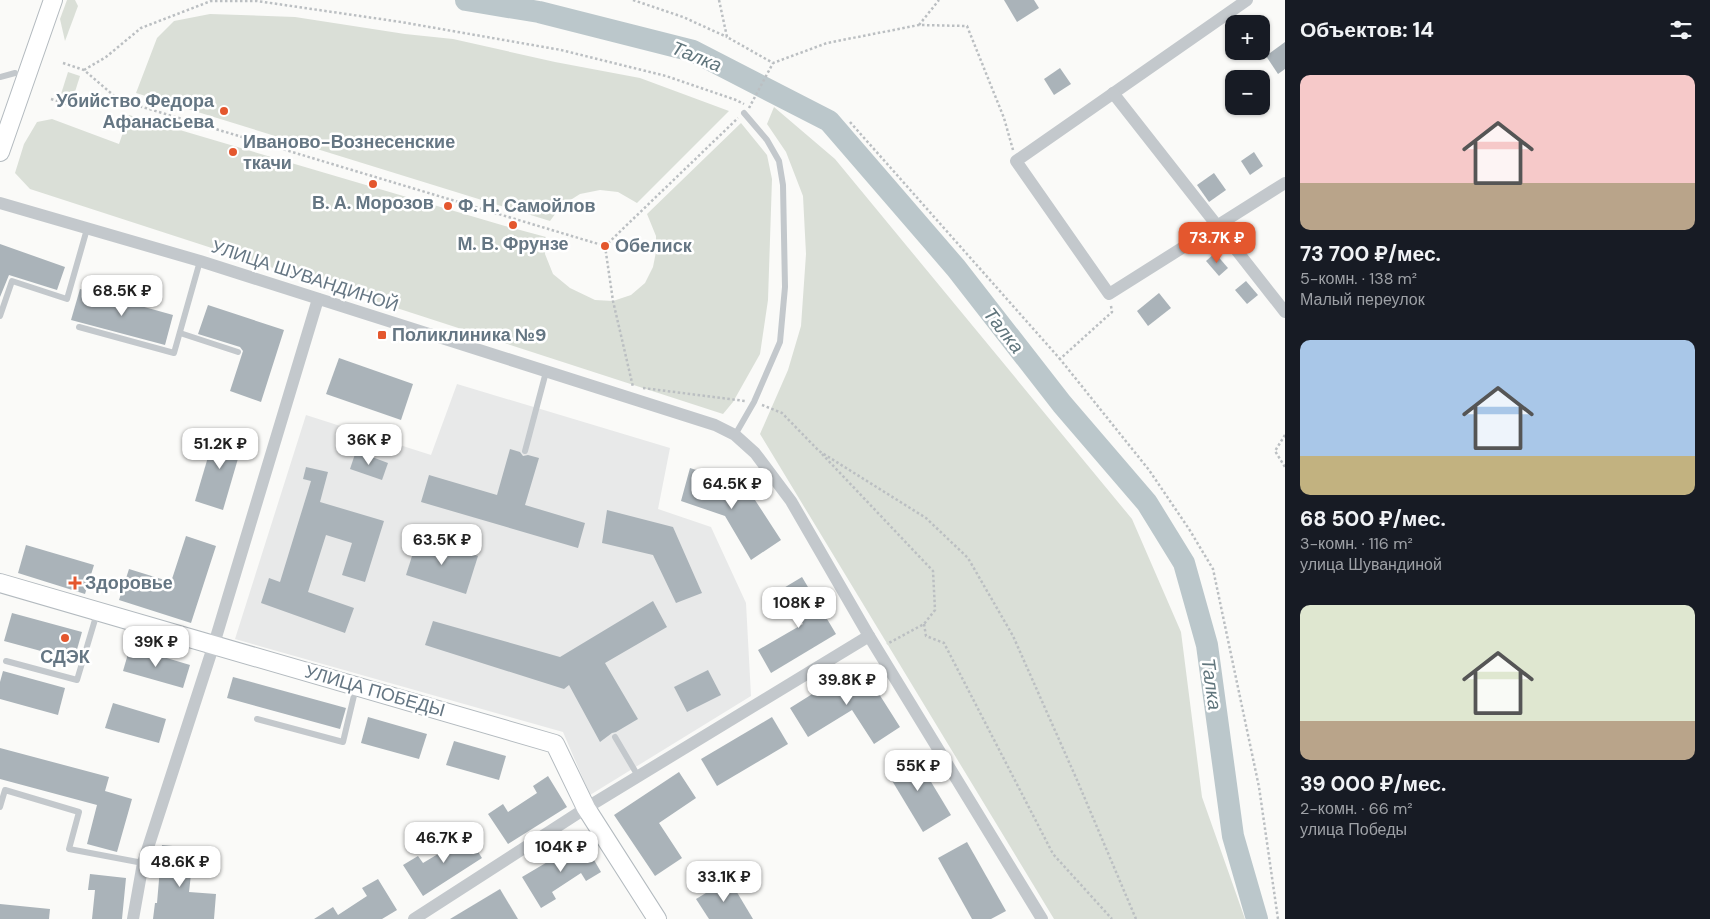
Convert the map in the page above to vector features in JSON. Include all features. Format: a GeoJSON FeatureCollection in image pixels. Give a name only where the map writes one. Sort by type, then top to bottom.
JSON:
{"type":"FeatureCollection","features":[{"type":"Feature","properties":{"kind":"street"},"geometry":{"type":"LineString","coordinates":[[0,118],[8,75],[41,0]]}},
{"type":"Feature","properties":{"kind":"street"},"geometry":{"type":"LineString","coordinates":[[0,152],[53,0]]}},
{"type":"Feature","properties":{"kind":"street"},"geometry":{"type":"LineString","coordinates":[[1247,0],[1016,161],[1109,294],[1285,183]]}},
{"type":"Feature","properties":{"kind":"street"},"geometry":{"type":"LineString","coordinates":[[1113,93],[1285,312]]}},
{"type":"Feature","properties":{"kind":"street","name":"УЛИЦА ШУВАНДИНОЙ"},"geometry":{"type":"LineString","coordinates":[[0,203],[200,261],[715,425],[735,436],[755,453],[791,501],[869,636],[1042,919]]}},
{"type":"Feature","properties":{"kind":"street"},"geometry":{"type":"LineString","coordinates":[[133,919],[142,863],[214,644],[318,299]]}},
{"type":"Feature","properties":{"kind":"street","name":"УЛИЦА ПОБЕДЫ"},"geometry":{"type":"LineString","coordinates":[[0,583],[555,744],[586,808],[657,919]]}},
{"type":"Feature","properties":{"kind":"street"},"geometry":{"type":"LineString","coordinates":[[414,919],[586,808],[869,636]]}},
{"type":"Feature","properties":{"kind":"lane"},"geometry":{"type":"LineString","coordinates":[[735,436],[754,402],[780,342],[784,287],[783,185],[779,162],[767,140],[744,113]]}},
{"type":"Feature","properties":{"kind":"lane"},"geometry":{"type":"LineString","coordinates":[[0,316],[12,281],[66,299],[87,229]]}},
{"type":"Feature","properties":{"kind":"lane"},"geometry":{"type":"LineString","coordinates":[[79,327],[174,353],[200,261]]}},
{"type":"Feature","properties":{"kind":"lane"},"geometry":{"type":"LineString","coordinates":[[180,333],[238,352]]}},
{"type":"Feature","properties":{"kind":"lane"},"geometry":{"type":"LineString","coordinates":[[525,451],[546,372]]}},
{"type":"Feature","properties":{"kind":"lane"},"geometry":{"type":"LineString","coordinates":[[6,661],[77,680],[97,611]]}},
{"type":"Feature","properties":{"kind":"lane"},"geometry":{"type":"LineString","coordinates":[[257,719],[343,742],[356,686]]}},
{"type":"Feature","properties":{"kind":"lane"},"geometry":{"type":"LineString","coordinates":[[615,737],[638,776]]}},
{"type":"Feature","properties":{"kind":"lane"},"geometry":{"type":"LineString","coordinates":[[0,807],[5,790],[79,812],[69,849],[142,863]]}},
{"type":"Feature","properties":{"kind":"path"},"geometry":{"type":"LineString","coordinates":[[633,0],[683,17],[727,37],[773,63]]}},
{"type":"Feature","properties":{"kind":"path"},"geometry":{"type":"LineString","coordinates":[[719,0],[727,37]]}},
{"type":"Feature","properties":{"kind":"path"},"geometry":{"type":"LineString","coordinates":[[919,25],[940,0]]}},
{"type":"Feature","properties":{"kind":"path"},"geometry":{"type":"LineString","coordinates":[[84,70],[106,57],[141,28],[211,1],[257,1],[401,22],[562,50],[666,76],[736,100],[749,108]]}},
{"type":"Feature","properties":{"kind":"path"},"geometry":{"type":"LineString","coordinates":[[605,246],[749,108],[773,63],[827,43],[919,25],[967,26],[1004,118],[1016,161]]}},
{"type":"Feature","properties":{"kind":"path"},"geometry":{"type":"LineString","coordinates":[[63,63],[84,70],[119,100],[605,246]]}},
{"type":"Feature","properties":{"kind":"path"},"geometry":{"type":"LineString","coordinates":[[51,99],[73,106],[119,100]]}},
{"type":"Feature","properties":{"kind":"path"},"geometry":{"type":"LineString","coordinates":[[850,122],[1060,359],[1149,470],[1190,529],[1213,569],[1259,787],[1278,919]]}},
{"type":"Feature","properties":{"kind":"path"},"geometry":{"type":"LineString","coordinates":[[605,246],[613,301],[633,387]]}},
{"type":"Feature","properties":{"kind":"path"},"geometry":{"type":"LineString","coordinates":[[1060,359],[1112,312],[1109,294]]}},
{"type":"Feature","properties":{"kind":"path"},"geometry":{"type":"LineString","coordinates":[[643,388],[754,402],[782,413],[933,571],[935,610],[924,624],[877,649]]}},
{"type":"Feature","properties":{"kind":"path"},"geometry":{"type":"LineString","coordinates":[[1285,435],[1275,451],[1285,467]]}},
{"type":"Feature","properties":{"kind":"path"},"geometry":{"type":"LineString","coordinates":[[819,451],[926,518],[968,558],[1013,636],[1136,919]]}},
{"type":"Feature","properties":{"kind":"path"},"geometry":{"type":"LineString","coordinates":[[924,624],[926,636],[944,643],[1053,854],[1112,919]]}},
{"type":"Feature","properties":{"kind":"shaded area"},"geometry":{"type":"Polygon","coordinates":[[[67,0],[75,0],[78,6],[65,41],[60,19],[67,0]]]}},
{"type":"Feature","properties":{"kind":"shaded area"},"geometry":{"type":"Polygon","coordinates":[[[210,14],[295,17],[405,34],[453,39],[555,62],[640,78],[729,111],[637,203],[618,192],[600,190],[580,194],[561,206],[550,221],[136,93],[157,38],[174,21],[210,14]]]}},
{"type":"Feature","properties":{"kind":"shaded area"},"geometry":{"type":"Polygon","coordinates":[[[68,72],[80,76],[73,98],[61,94],[68,72]]]}},
{"type":"Feature","properties":{"kind":"shaded area"},"geometry":{"type":"Polygon","coordinates":[[[774,107],[835,159],[1132,519],[1181,632],[1202,797],[1245,919],[1054,919],[760,434],[788,370],[801,326],[806,254],[803,196],[786,152],[767,124],[774,107]]]}},
{"type":"Feature","properties":{"kind":"shaded area"},"geometry":{"type":"Polygon","coordinates":[[[129,115],[546,237],[545,254],[553,274],[570,288],[595,300],[613,301],[631,295],[645,283],[653,267],[656,252],[656,236],[647,214],[741,123],[767,155],[772,179],[768,300],[760,354],[733,402],[723,414],[30,189],[15,173],[24,144],[37,122],[52,119],[119,144],[129,115]]]}},
{"type":"Feature","properties":{"kind":"shaded area"},"geometry":{"type":"Polygon","coordinates":[[[457,384],[670,448],[658,509],[711,527],[746,603],[751,696],[590,795],[563,732],[235,639],[306,415],[431,455],[457,384]]]}},
{"type":"Feature","properties":{"kind":"building"},"geometry":{"type":"Polygon","coordinates":[[[1004,0],[1034,0],[1039,8],[1017,22],[1004,0]]]}},
{"type":"Feature","properties":{"kind":"building"},"geometry":{"type":"Polygon","coordinates":[[[1285,42],[1285,69],[1278,74],[1269,60],[1270,53],[1285,42]]]}},
{"type":"Feature","properties":{"kind":"building"},"geometry":{"type":"Polygon","coordinates":[[[1060,68],[1071,84],[1054,95],[1044,79],[1060,68]]]}},
{"type":"Feature","properties":{"kind":"building"},"geometry":{"type":"Polygon","coordinates":[[[1254,152],[1263,166],[1250,175],[1241,161],[1254,152]]]}},
{"type":"Feature","properties":{"kind":"building"},"geometry":{"type":"Polygon","coordinates":[[[1214,173],[1226,190],[1209,202],[1197,185],[1214,173]]]}},
{"type":"Feature","properties":{"kind":"building"},"geometry":{"type":"Polygon","coordinates":[[[0,244],[65,267],[57,290],[9,275],[0,297],[0,244]]]}},
{"type":"Feature","properties":{"kind":"building"},"geometry":{"type":"Polygon","coordinates":[[[1215,253],[1228,268],[1219,276],[1206,261],[1215,253]]]}},
{"type":"Feature","properties":{"kind":"building"},"geometry":{"type":"Polygon","coordinates":[[[1246,281],[1258,295],[1247,304],[1235,290],[1246,281]]]}},
{"type":"Feature","properties":{"kind":"building"},"geometry":{"type":"Polygon","coordinates":[[[80,289],[173,315],[165,345],[71,320],[80,289]]]}},
{"type":"Feature","properties":{"kind":"building"},"geometry":{"type":"Polygon","coordinates":[[[1159,293],[1171,308],[1148,326],[1137,311],[1159,293]]]}},
{"type":"Feature","properties":{"kind":"building"},"geometry":{"type":"Polygon","coordinates":[[[208,305],[284,330],[261,402],[230,391],[243,351],[240,347],[198,334],[208,305]]]}},
{"type":"Feature","properties":{"kind":"building"},"geometry":{"type":"Polygon","coordinates":[[[339,358],[413,384],[401,420],[326,394],[339,358]]]}},
{"type":"Feature","properties":{"kind":"building"},"geometry":{"type":"Polygon","coordinates":[[[216,430],[244,438],[223,510],[195,501],[216,430]]]}},
{"type":"Feature","properties":{"kind":"building"},"geometry":{"type":"Polygon","coordinates":[[[510,449],[520,452],[523,456],[528,455],[539,458],[525,505],[585,523],[578,548],[421,502],[429,475],[497,495],[510,449]]]}},
{"type":"Feature","properties":{"kind":"building"},"geometry":{"type":"Polygon","coordinates":[[[356,451],[388,463],[382,480],[350,469],[356,451]]]}},
{"type":"Feature","properties":{"kind":"building"},"geometry":{"type":"Polygon","coordinates":[[[306,467],[328,472],[320,502],[384,521],[365,582],[342,575],[352,543],[326,535],[308,592],[354,608],[345,633],[261,603],[269,578],[280,582],[311,481],[303,479],[306,467]]]}},
{"type":"Feature","properties":{"kind":"building"},"geometry":{"type":"Polygon","coordinates":[[[690,468],[736,483],[755,500],[781,540],[751,560],[725,516],[681,501],[690,468]]]}},
{"type":"Feature","properties":{"kind":"building"},"geometry":{"type":"Polygon","coordinates":[[[607,510],[673,527],[702,593],[676,603],[653,555],[602,543],[607,510]]]}},
{"type":"Feature","properties":{"kind":"building"},"geometry":{"type":"Polygon","coordinates":[[[186,536],[216,546],[191,623],[119,600],[129,569],[171,582],[186,536]]]}},
{"type":"Feature","properties":{"kind":"building"},"geometry":{"type":"Polygon","coordinates":[[[418,537],[478,556],[466,594],[406,575],[418,537]]]}},
{"type":"Feature","properties":{"kind":"building"},"geometry":{"type":"Polygon","coordinates":[[[26,545],[94,565],[85,594],[18,573],[26,545]]]}},
{"type":"Feature","properties":{"kind":"building"},"geometry":{"type":"Polygon","coordinates":[[[802,577],[836,634],[771,673],[758,650],[803,624],[782,589],[802,577]]]}},
{"type":"Feature","properties":{"kind":"building"},"geometry":{"type":"Polygon","coordinates":[[[653,601],[667,627],[605,663],[638,719],[600,742],[569,685],[564,689],[425,645],[433,621],[560,657],[653,601]]]}},
{"type":"Feature","properties":{"kind":"building"},"geometry":{"type":"Polygon","coordinates":[[[12,613],[82,632],[74,660],[4,641],[12,613]]]}},
{"type":"Feature","properties":{"kind":"building"},"geometry":{"type":"Polygon","coordinates":[[[130,647],[190,665],[183,688],[123,671],[130,647]]]}},
{"type":"Feature","properties":{"kind":"building"},"geometry":{"type":"Polygon","coordinates":[[[860,664],[900,727],[874,744],[852,710],[808,737],[790,708],[860,664]]]}},
{"type":"Feature","properties":{"kind":"building"},"geometry":{"type":"Polygon","coordinates":[[[708,670],[721,695],[687,712],[674,687],[708,670]]]}},
{"type":"Feature","properties":{"kind":"building"},"geometry":{"type":"Polygon","coordinates":[[[3,671],[65,688],[58,715],[0,699],[0,682],[3,671]]]}},
{"type":"Feature","properties":{"kind":"building"},"geometry":{"type":"Polygon","coordinates":[[[233,677],[346,708],[340,729],[227,698],[233,677]]]}},
{"type":"Feature","properties":{"kind":"building"},"geometry":{"type":"Polygon","coordinates":[[[113,703],[166,719],[159,743],[105,728],[113,703]]]}},
{"type":"Feature","properties":{"kind":"building"},"geometry":{"type":"Polygon","coordinates":[[[368,717],[427,734],[419,759],[361,743],[368,717]]]}},
{"type":"Feature","properties":{"kind":"building"},"geometry":{"type":"Polygon","coordinates":[[[772,717],[788,744],[717,786],[701,759],[772,717]]]}},
{"type":"Feature","properties":{"kind":"building"},"geometry":{"type":"Polygon","coordinates":[[[454,741],[506,756],[499,780],[446,765],[454,741]]]}},
{"type":"Feature","properties":{"kind":"building"},"geometry":{"type":"Polygon","coordinates":[[[0,748],[109,777],[105,791],[132,799],[117,852],[87,844],[97,805],[0,779],[0,748]]]}},
{"type":"Feature","properties":{"kind":"building"},"geometry":{"type":"Polygon","coordinates":[[[913,752],[951,815],[923,832],[885,769],[913,752]]]}},
{"type":"Feature","properties":{"kind":"building"},"geometry":{"type":"Polygon","coordinates":[[[679,772],[696,798],[659,823],[682,858],[655,876],[614,815],[679,772]]]}},
{"type":"Feature","properties":{"kind":"building"},"geometry":{"type":"Polygon","coordinates":[[[548,776],[567,807],[508,844],[488,814],[503,804],[508,812],[537,793],[533,786],[548,776]]]}},
{"type":"Feature","properties":{"kind":"building"},"geometry":{"type":"Polygon","coordinates":[[[463,828],[482,858],[423,896],[403,865],[418,856],[423,863],[453,845],[448,837],[463,828]]]}},
{"type":"Feature","properties":{"kind":"building"},"geometry":{"type":"Polygon","coordinates":[[[583,841],[601,872],[586,881],[581,873],[552,892],[556,899],[541,908],[522,877],[583,841]]]}},
{"type":"Feature","properties":{"kind":"building"},"geometry":{"type":"Polygon","coordinates":[[[967,842],[1006,911],[991,919],[972,919],[938,858],[967,842]]]}},
{"type":"Feature","properties":{"kind":"building"},"geometry":{"type":"Polygon","coordinates":[[[162,845],[194,848],[189,892],[216,894],[214,919],[153,919],[155,903],[157,903],[162,845]]]}},
{"type":"Feature","properties":{"kind":"building"},"geometry":{"type":"Polygon","coordinates":[[[90,874],[126,878],[122,919],[92,919],[95,890],[88,890],[90,874]]]}},
{"type":"Feature","properties":{"kind":"building"},"geometry":{"type":"Polygon","coordinates":[[[378,879],[397,910],[382,919],[314,919],[333,907],[338,915],[367,896],[362,888],[378,879]]]}},
{"type":"Feature","properties":{"kind":"building"},"geometry":{"type":"Polygon","coordinates":[[[729,879],[753,919],[709,919],[696,899],[729,879]]]}},
{"type":"Feature","properties":{"kind":"building"},"geometry":{"type":"Polygon","coordinates":[[[500,889],[518,919],[450,919],[500,889]]]}},
{"type":"Feature","properties":{"kind":"building"},"geometry":{"type":"Polygon","coordinates":[[[0,904],[50,909],[49,919],[0,919],[0,904]]]}},
{"type":"Feature","properties":{"kind":"waterway","name":"Талка"},"geometry":{"type":"LineString","coordinates":[[466,0],[539,12],[693,51],[829,121],[956,268],[1062,404],[1147,503],[1184,563],[1207,645],[1233,836],[1257,919]]}},
{"type":"Feature","properties":{"kind":"place","name":"Убийство Федора Афанасьева"},"geometry":{"type":"Point","coordinates":[224,111]}},
{"type":"Feature","properties":{"kind":"place","name":"Иваново-Вознесенские ткачи"},"geometry":{"type":"Point","coordinates":[233,152]}},
{"type":"Feature","properties":{"kind":"place","name":"В. А. Морозов"},"geometry":{"type":"Point","coordinates":[373,184]}},
{"type":"Feature","properties":{"kind":"place","name":"Ф. Н. Самойлов"},"geometry":{"type":"Point","coordinates":[448,206]}},
{"type":"Feature","properties":{"kind":"place","name":"М. В. Фрунзе"},"geometry":{"type":"Point","coordinates":[513,225]}},
{"type":"Feature","properties":{"kind":"place","name":"Обелиск"},"geometry":{"type":"Point","coordinates":[605,246]}},
{"type":"Feature","properties":{"kind":"place","name":"Поликлиника №9"},"geometry":{"type":"Point","coordinates":[382,335]}},
{"type":"Feature","properties":{"kind":"place","name":"Здоровье"},"geometry":{"type":"Point","coordinates":[75,583]}},
{"type":"Feature","properties":{"kind":"place","name":"СДЭК"},"geometry":{"type":"Point","coordinates":[65,638]}}]}
